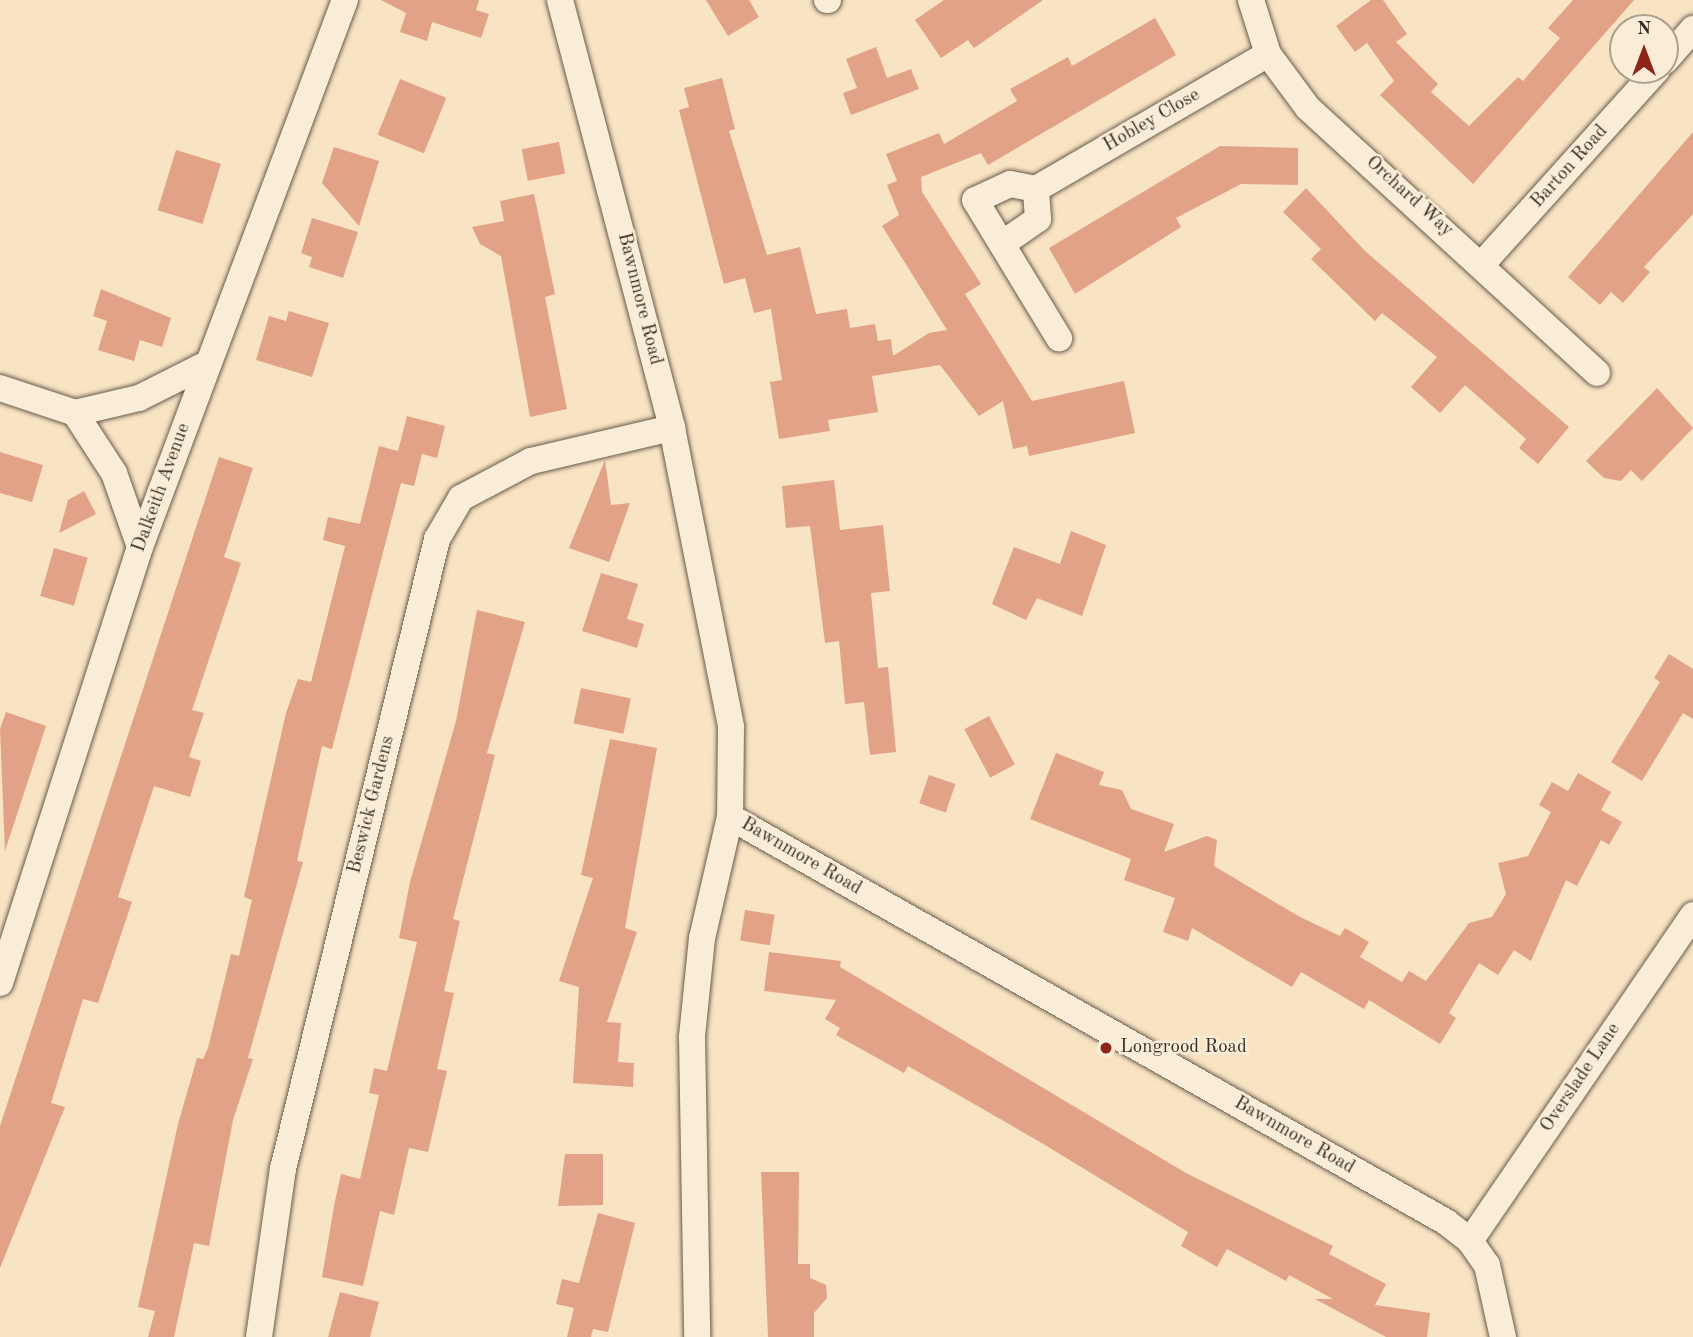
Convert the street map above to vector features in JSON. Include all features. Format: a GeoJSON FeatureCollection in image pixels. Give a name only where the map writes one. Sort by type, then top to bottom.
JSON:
{"type":"FeatureCollection","features":[{"type":"Feature","properties":{"kind":"street","name":"Dalkeith Avenue"},"geometry":{"type":"LineString","coordinates":[[0,983],[140,547],[345,0]]}},
{"type":"Feature","properties":{"kind":"street","name":"Bawnmore Road"},"geometry":{"type":"LineString","coordinates":[[560,0],[671,428],[726,678],[730,817],[1470,1241]]}},
{"type":"Feature","properties":{"kind":"street","name":"Orchard Way"},"geometry":{"type":"LineString","coordinates":[[1251,0],[1268,54],[1308,108],[1483,264],[1597,373]]}},
{"type":"Feature","properties":{"kind":"street"},"geometry":{"type":"LineString","coordinates":[[1679,46],[1693,30]]}},
{"type":"Feature","properties":{"kind":"street","name":"Hobley Close"},"geometry":{"type":"LineString","coordinates":[[1036,189],[1268,54]]}},
{"type":"Feature","properties":{"kind":"street","name":"Barton Road"},"geometry":{"type":"LineString","coordinates":[[1483,264],[1644,84]]}},
{"type":"Feature","properties":{"kind":"street"},"geometry":{"type":"LineString","coordinates":[[1002,244],[1038,219],[1036,189],[1010,184],[975,200],[1059,338]]}},
{"type":"Feature","properties":{"kind":"street"},"geometry":{"type":"LineString","coordinates":[[0,388],[75,413],[139,398],[207,364]]}},
{"type":"Feature","properties":{"kind":"street"},"geometry":{"type":"LineString","coordinates":[[75,413],[114,473],[140,547]]}},
{"type":"Feature","properties":{"kind":"street","name":"Beswick Gardens"},"geometry":{"type":"LineString","coordinates":[[259,1337],[283,1170],[437,539],[461,498],[531,461],[671,428]]}},
{"type":"Feature","properties":{"kind":"street"},"geometry":{"type":"LineString","coordinates":[[697,1337],[692,1037],[702,938],[730,817]]}},
{"type":"Feature","properties":{"kind":"street","name":"Overslade Lane"},"geometry":{"type":"LineString","coordinates":[[1470,1241],[1693,915]]}},
{"type":"Feature","properties":{"kind":"street"},"geometry":{"type":"LineString","coordinates":[[1470,1241],[1499,1300],[1503,1337]]}},
{"type":"Feature","properties":{"kind":"building"},"geometry":{"type":"Polygon","coordinates":[[[381,0],[479,0],[476,10],[489,14],[481,38],[432,22],[427,41],[400,32],[406,13],[381,0]]]}},
{"type":"Feature","properties":{"kind":"building"},"geometry":{"type":"Polygon","coordinates":[[[706,0],[749,0],[759,17],[728,36],[706,0]]]}},
{"type":"Feature","properties":{"kind":"building"},"geometry":{"type":"Polygon","coordinates":[[[944,0],[1043,0],[974,48],[968,40],[941,58],[915,20],[944,0]]]}},
{"type":"Feature","properties":{"kind":"building"},"geometry":{"type":"Polygon","coordinates":[[[1371,0],[1383,0],[1407,34],[1396,42],[1438,84],[1431,92],[1469,126],[1518,77],[1523,81],[1560,38],[1548,28],[1573,0],[1634,0],[1622,14],[1609,14],[1609,29],[1473,184],[1380,95],[1394,81],[1367,43],[1355,52],[1336,26],[1371,0]]]}},
{"type":"Feature","properties":{"kind":"building"},"geometry":{"type":"Polygon","coordinates":[[[1155,18],[1176,55],[988,165],[981,153],[921,177],[922,192],[981,284],[965,294],[1032,401],[1124,381],[1135,433],[1029,456],[1027,446],[1013,449],[1003,401],[979,416],[940,365],[872,376],[878,412],[828,420],[830,431],[779,439],[770,382],[782,380],[771,309],[754,313],[745,278],[724,284],[679,110],[689,107],[684,88],[722,78],[735,129],[729,131],[767,255],[800,247],[816,314],[847,309],[850,328],[875,324],[878,341],[891,339],[893,356],[929,333],[947,330],[882,226],[899,215],[887,185],[897,181],[886,154],[939,133],[944,144],[1017,101],[1010,89],[1068,57],[1072,66],[1155,18]]]}},
{"type":"Feature","properties":{"kind":"building"},"geometry":{"type":"Polygon","coordinates":[[[876,47],[887,78],[911,69],[919,89],[851,115],[843,93],[857,88],[846,59],[876,47]]]}},
{"type":"Feature","properties":{"kind":"building"},"geometry":{"type":"Polygon","coordinates":[[[400,79],[446,98],[424,153],[378,135],[400,79]]]}},
{"type":"Feature","properties":{"kind":"building"},"geometry":{"type":"Polygon","coordinates":[[[1693,132],[1693,214],[1644,267],[1650,272],[1623,303],[1611,292],[1600,305],[1568,277],[1693,132]]]}},
{"type":"Feature","properties":{"kind":"building"},"geometry":{"type":"Polygon","coordinates":[[[559,142],[565,173],[528,181],[522,149],[559,142]]]}},
{"type":"Feature","properties":{"kind":"building"},"geometry":{"type":"Polygon","coordinates":[[[1220,146],[1298,148],[1298,185],[1241,184],[1176,218],[1181,227],[1075,294],[1049,248],[1220,146]]]}},
{"type":"Feature","properties":{"kind":"building"},"geometry":{"type":"Polygon","coordinates":[[[334,147],[379,161],[359,226],[322,183],[334,147]]]}},
{"type":"Feature","properties":{"kind":"building"},"geometry":{"type":"Polygon","coordinates":[[[176,150],[221,164],[203,224],[158,210],[176,150]]]}},
{"type":"Feature","properties":{"kind":"building"},"geometry":{"type":"Polygon","coordinates":[[[1306,188],[1365,251],[1569,427],[1538,464],[1519,448],[1526,439],[1465,385],[1440,413],[1411,387],[1437,357],[1382,313],[1375,321],[1311,259],[1321,249],[1283,212],[1306,188]]]}},
{"type":"Feature","properties":{"kind":"building"},"geometry":{"type":"Polygon","coordinates":[[[534,194],[555,294],[545,297],[567,409],[530,417],[501,256],[480,244],[472,227],[504,221],[500,201],[534,194]]]}},
{"type":"Feature","properties":{"kind":"building"},"geometry":{"type":"Polygon","coordinates":[[[312,218],[358,232],[343,278],[309,267],[312,257],[301,253],[312,218]]]}},
{"type":"Feature","properties":{"kind":"building"},"geometry":{"type":"Polygon","coordinates":[[[101,289],[171,318],[162,347],[140,340],[134,361],[98,350],[107,321],[93,316],[101,289]]]}},
{"type":"Feature","properties":{"kind":"building"},"geometry":{"type":"Polygon","coordinates":[[[289,311],[329,323],[312,377],[256,360],[269,316],[286,321],[289,311]]]}},
{"type":"Feature","properties":{"kind":"building"},"geometry":{"type":"Polygon","coordinates":[[[1657,388],[1693,428],[1642,481],[1631,470],[1621,481],[1604,478],[1586,461],[1657,388]]]}},
{"type":"Feature","properties":{"kind":"building"},"geometry":{"type":"Polygon","coordinates":[[[407,416],[445,426],[437,458],[422,454],[414,486],[401,483],[332,749],[322,746],[297,861],[303,862],[248,1058],[253,1059],[233,1120],[209,1246],[194,1243],[174,1337],[148,1337],[155,1311],[138,1307],[178,1124],[197,1058],[203,1059],[208,1048],[231,954],[239,956],[252,900],[244,897],[286,713],[298,679],[311,682],[345,546],[323,540],[328,517],[360,524],[379,446],[398,451],[407,416]]]}},
{"type":"Feature","properties":{"kind":"building"},"geometry":{"type":"Polygon","coordinates":[[[0,452],[43,465],[32,502],[0,493],[0,452]]]}},
{"type":"Feature","properties":{"kind":"building"},"geometry":{"type":"Polygon","coordinates":[[[219,457],[253,468],[224,557],[241,563],[192,710],[204,713],[189,757],[201,761],[190,797],[154,786],[118,897],[132,902],[98,1003],[83,999],[51,1103],[65,1107],[0,1268],[0,1126],[219,457]]]}},
{"type":"Feature","properties":{"kind":"building"},"geometry":{"type":"Polygon","coordinates":[[[605,460],[611,505],[630,503],[609,562],[569,548],[605,460]]]}},
{"type":"Feature","properties":{"kind":"building"},"geometry":{"type":"Polygon","coordinates":[[[834,480],[840,530],[883,525],[890,591],[871,593],[878,668],[888,667],[896,752],[870,755],[864,702],[845,704],[839,641],[825,643],[810,526],[786,528],[782,486],[834,480]]]}},
{"type":"Feature","properties":{"kind":"building"},"geometry":{"type":"Polygon","coordinates":[[[84,491],[96,514],[59,533],[68,500],[84,491]]]}},
{"type":"Feature","properties":{"kind":"building"},"geometry":{"type":"Polygon","coordinates":[[[1071,531],[1106,545],[1082,616],[1037,598],[1026,620],[992,604],[1014,547],[1060,564],[1071,531]]]}},
{"type":"Feature","properties":{"kind":"building"},"geometry":{"type":"Polygon","coordinates":[[[54,548],[88,558],[74,606],[40,596],[54,548]]]}},
{"type":"Feature","properties":{"kind":"building"},"geometry":{"type":"Polygon","coordinates":[[[601,573],[638,584],[627,619],[644,624],[637,648],[582,631],[601,573]]]}},
{"type":"Feature","properties":{"kind":"building"},"geometry":{"type":"Polygon","coordinates":[[[477,610],[525,622],[487,753],[495,755],[453,919],[460,921],[444,991],[454,993],[437,1069],[447,1071],[428,1152],[409,1148],[394,1215],[380,1211],[363,1286],[322,1277],[341,1174],[360,1179],[379,1095],[369,1093],[374,1068],[387,1071],[417,942],[399,938],[410,882],[456,721],[477,610]]]}},
{"type":"Feature","properties":{"kind":"building"},"geometry":{"type":"Polygon","coordinates":[[[1669,654],[1693,669],[1693,719],[1683,713],[1642,781],[1611,762],[1660,682],[1654,678],[1669,654]]]}},
{"type":"Feature","properties":{"kind":"building"},"geometry":{"type":"Polygon","coordinates":[[[581,688],[631,699],[623,734],[574,723],[581,688]]]}},
{"type":"Feature","properties":{"kind":"building"},"geometry":{"type":"Polygon","coordinates":[[[6,712],[46,726],[5,851],[0,729],[6,712]]]}},
{"type":"Feature","properties":{"kind":"building"},"geometry":{"type":"Polygon","coordinates":[[[989,716],[1015,765],[990,778],[964,729],[989,716]]]}},
{"type":"Feature","properties":{"kind":"building"},"geometry":{"type":"Polygon","coordinates":[[[610,739],[657,748],[625,928],[637,932],[607,1022],[621,1023],[618,1062],[634,1063],[633,1087],[573,1083],[579,987],[559,981],[593,878],[581,875],[610,739]]]}},
{"type":"Feature","properties":{"kind":"building"},"geometry":{"type":"Polygon","coordinates":[[[1056,753],[1104,772],[1099,785],[1122,790],[1131,809],[1174,824],[1164,852],[1207,836],[1217,840],[1214,866],[1300,917],[1340,936],[1345,928],[1369,942],[1360,957],[1402,982],[1409,971],[1426,981],[1469,923],[1492,917],[1506,894],[1498,863],[1528,856],[1551,812],[1539,805],[1552,782],[1568,791],[1578,773],[1611,792],[1601,810],[1622,822],[1609,845],[1601,840],[1577,886],[1566,880],[1531,961],[1514,950],[1498,975],[1479,963],[1449,1013],[1456,1018],[1440,1044],[1369,1000],[1364,1009],[1301,972],[1292,987],[1192,928],[1188,941],[1163,932],[1175,898],[1124,880],[1131,859],[1030,819],[1056,753]]]}},
{"type":"Feature","properties":{"kind":"building"},"geometry":{"type":"Polygon","coordinates":[[[929,775],[955,784],[946,812],[919,803],[929,775]]]}},
{"type":"Feature","properties":{"kind":"building"},"geometry":{"type":"Polygon","coordinates":[[[745,910],[775,915],[770,945],[740,941],[745,910]]]}},
{"type":"Feature","properties":{"kind":"building"},"geometry":{"type":"Polygon","coordinates":[[[769,952],[841,961],[840,967],[1186,1173],[1333,1246],[1329,1254],[1386,1284],[1375,1305],[1430,1313],[1427,1337],[1386,1337],[1315,1299],[1333,1299],[1289,1275],[1286,1281],[1227,1249],[1217,1267],[1181,1246],[1188,1232],[908,1066],[904,1073],[836,1035],[840,1028],[825,1019],[836,1000],[764,991],[769,952]]]}},
{"type":"Feature","properties":{"kind":"building"},"geometry":{"type":"Polygon","coordinates":[[[565,1154],[603,1154],[603,1205],[558,1206],[565,1154]]]}},
{"type":"Feature","properties":{"kind":"building"},"geometry":{"type":"Polygon","coordinates":[[[761,1172],[799,1172],[798,1264],[810,1264],[810,1278],[826,1285],[827,1298],[814,1313],[814,1337],[768,1337],[761,1172]]]}},
{"type":"Feature","properties":{"kind":"building"},"geometry":{"type":"Polygon","coordinates":[[[598,1213],[635,1223],[608,1332],[593,1329],[591,1337],[567,1337],[574,1308],[556,1304],[562,1279],[579,1283],[598,1213]]]}},
{"type":"Feature","properties":{"kind":"building"},"geometry":{"type":"Polygon","coordinates":[[[340,1292],[379,1302],[370,1337],[328,1337],[340,1292]]]}},
{"type":"Feature","properties":{"kind":"place","name":"Longrood Road"},"geometry":{"type":"Point","coordinates":[1106,1048]}}]}
